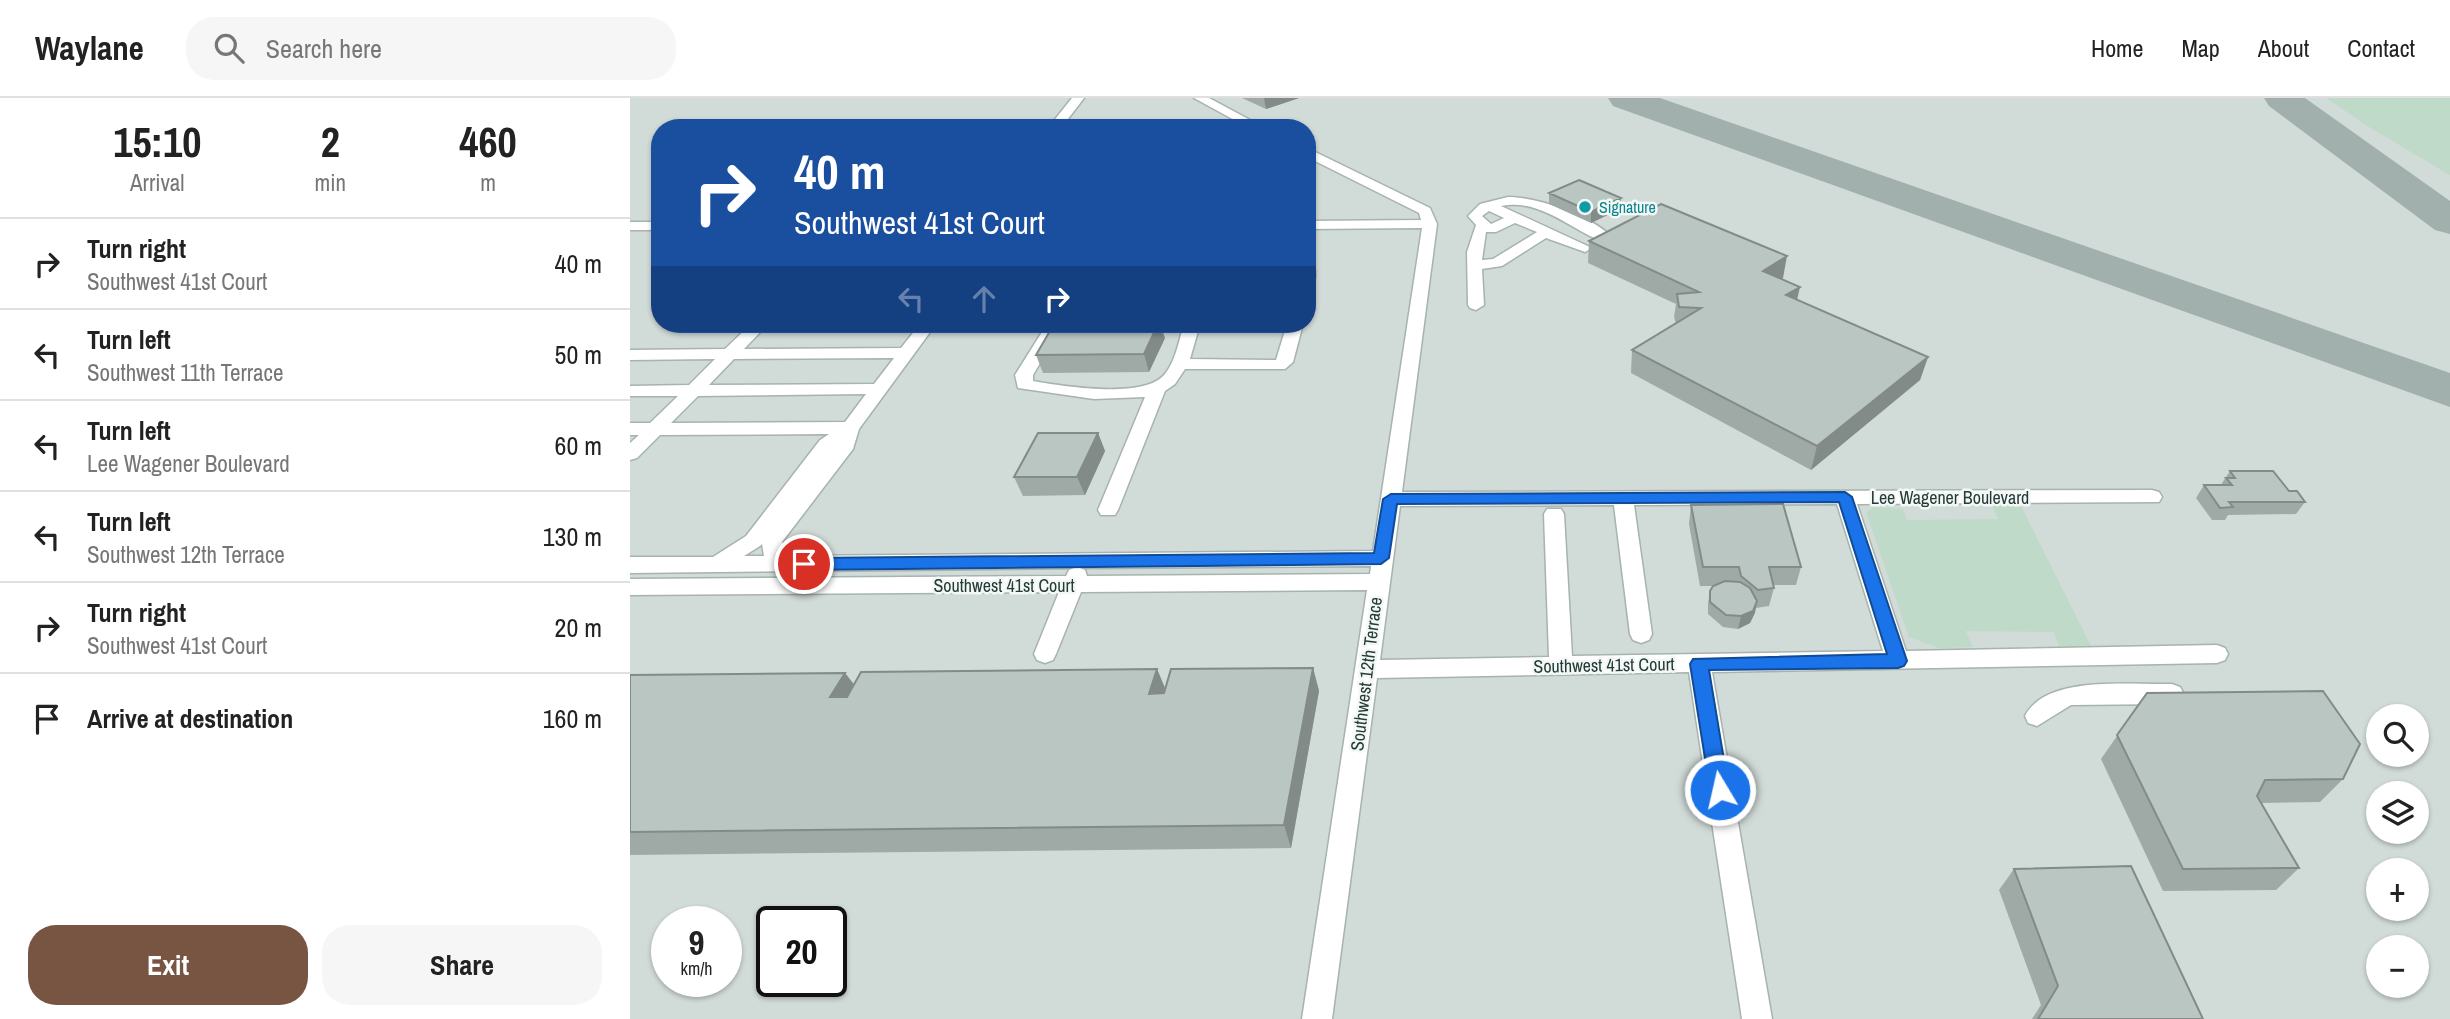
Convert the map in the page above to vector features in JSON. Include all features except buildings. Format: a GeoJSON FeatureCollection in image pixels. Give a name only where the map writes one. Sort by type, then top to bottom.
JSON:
{"type":"FeatureCollection","features":[{"type":"Feature","properties":{"kind":"street"},"geometry":{"type":"LineString","coordinates":[[1061,119],[1078,98]]}},
{"type":"Feature","properties":{"kind":"street"},"geometry":{"type":"LineString","coordinates":[[1200,98],[1241,119]]}},
{"type":"Feature","properties":{"kind":"street"},"geometry":{"type":"LineString","coordinates":[[1316,156],[1425,211],[1430,224],[1316,225]]}},
{"type":"Feature","properties":{"kind":"street"},"geometry":{"type":"LineString","coordinates":[[1515,218],[1491,229],[1475,216],[1478,211],[1490,206],[1515,200],[1528,201],[1606,238]]}},
{"type":"Feature","properties":{"kind":"street"},"geometry":{"type":"LineString","coordinates":[[1490,206],[1545,230],[1545,233],[1585,248]]}},
{"type":"Feature","properties":{"kind":"street","name":"Southwest 12th Terrace"},"geometry":{"type":"LineString","coordinates":[[1317,1019],[1430,224]]}},
{"type":"Feature","properties":{"kind":"street"},"geometry":{"type":"LineString","coordinates":[[1476,305],[1474,246],[1483,225]]}},
{"type":"Feature","properties":{"kind":"street"},"geometry":{"type":"LineString","coordinates":[[630,226],[651,226]]}},
{"type":"Feature","properties":{"kind":"street"},"geometry":{"type":"LineString","coordinates":[[1476,265],[1497,263],[1545,233]]}},
{"type":"Feature","properties":{"kind":"street"},"geometry":{"type":"LineString","coordinates":[[630,454],[751,333]]}},
{"type":"Feature","properties":{"kind":"street"},"geometry":{"type":"LineString","coordinates":[[715,565],[753,541],[827,444],[850,428],[921,333]]}},
{"type":"Feature","properties":{"kind":"street"},"geometry":{"type":"LineString","coordinates":[[1050,333],[1024,375],[1024,384],[1086,394],[1149,391],[1164,386],[1179,364],[1189,333]]}},
{"type":"Feature","properties":{"kind":"street"},"geometry":{"type":"LineString","coordinates":[[1179,364],[1279,365],[1286,362],[1293,333]]}},
{"type":"Feature","properties":{"kind":"street"},"geometry":{"type":"LineString","coordinates":[[630,355],[906,353]]}},
{"type":"Feature","properties":{"kind":"street"},"geometry":{"type":"LineString","coordinates":[[630,391],[879,388]]}},
{"type":"Feature","properties":{"kind":"street"},"geometry":{"type":"LineString","coordinates":[[1108,510],[1157,388]]}},
{"type":"Feature","properties":{"kind":"street"},"geometry":{"type":"LineString","coordinates":[[630,429],[850,428]]}},
{"type":"Feature","properties":{"kind":"street"},"geometry":{"type":"LineString","coordinates":[[776,564],[772,541],[846,444],[850,428]]}},
{"type":"Feature","properties":{"kind":"street"},"geometry":{"type":"LineString","coordinates":[[1845,497],[1898,661]]}},
{"type":"Feature","properties":{"kind":"street","name":"Lee Wagener Boulevard"},"geometry":{"type":"LineString","coordinates":[[1391,499],[2152,497]]}},
{"type":"Feature","properties":{"kind":"street"},"geometry":{"type":"LineString","coordinates":[[1623,498],[1641,634]]}},
{"type":"Feature","properties":{"kind":"street"},"geometry":{"type":"LineString","coordinates":[[1554,514],[1561,666]]}},
{"type":"Feature","properties":{"kind":"street","name":"Southwest 41st Court"},"geometry":{"type":"LineString","coordinates":[[630,565],[1381,558]]}},
{"type":"Feature","properties":{"kind":"street"},"geometry":{"type":"LineString","coordinates":[[1045,654],[1083,561]]}},
{"type":"Feature","properties":{"kind":"street","name":"Southwest 41st Court"},"geometry":{"type":"LineString","coordinates":[[630,587],[1378,582]]}},
{"type":"Feature","properties":{"kind":"street","name":"Southwest 41st Court"},"geometry":{"type":"LineString","coordinates":[[1367,669],[2217,654]]}},
{"type":"Feature","properties":{"kind":"street"},"geometry":{"type":"LineString","coordinates":[[1699,664],[1757,1019]]}},
{"type":"Feature","properties":{"kind":"street"},"geometry":{"type":"LineString","coordinates":[[2037,716],[2067,695],[2192,694]]}},
{"type":"Feature","properties":{"kind":"shaded area"},"geometry":{"type":"Polygon","coordinates":[[[630,98],[2450,98],[2450,1019],[630,1019],[630,98]]]}},
{"type":"Feature","properties":{"kind":"green space"},"geometry":{"type":"Polygon","coordinates":[[[2326,98],[2450,98],[2450,175],[2369,127],[2326,98]]]}},
{"type":"Feature","properties":{"kind":"green space"},"geometry":{"type":"Polygon","coordinates":[[[1992,505],[2021,506],[2092,648],[2059,646],[2054,632],[1966,631],[1973,647],[1939,648],[1909,637],[1866,512],[1874,507],[1903,509],[1907,520],[1998,519],[1992,505]]]}},
{"type":"Feature","properties":{"kind":"taxiway"},"geometry":{"type":"LineString","coordinates":[[1626,98],[2450,391]]}},
{"type":"Feature","properties":{"kind":"taxiway"},"geometry":{"type":"LineString","coordinates":[[2282,98],[2450,221]]}},
{"type":"Feature","properties":{"kind":"place","name":"Signature"},"geometry":{"type":"Point","coordinates":[1585,207]}},
{"type":"Feature","properties":{"kind":"route"},"geometry":{"type":"LineString","coordinates":[[804,564],[1381,558],[1391,499],[1845,497],[1898,661],[1699,664],[1720,790]]}}]}
